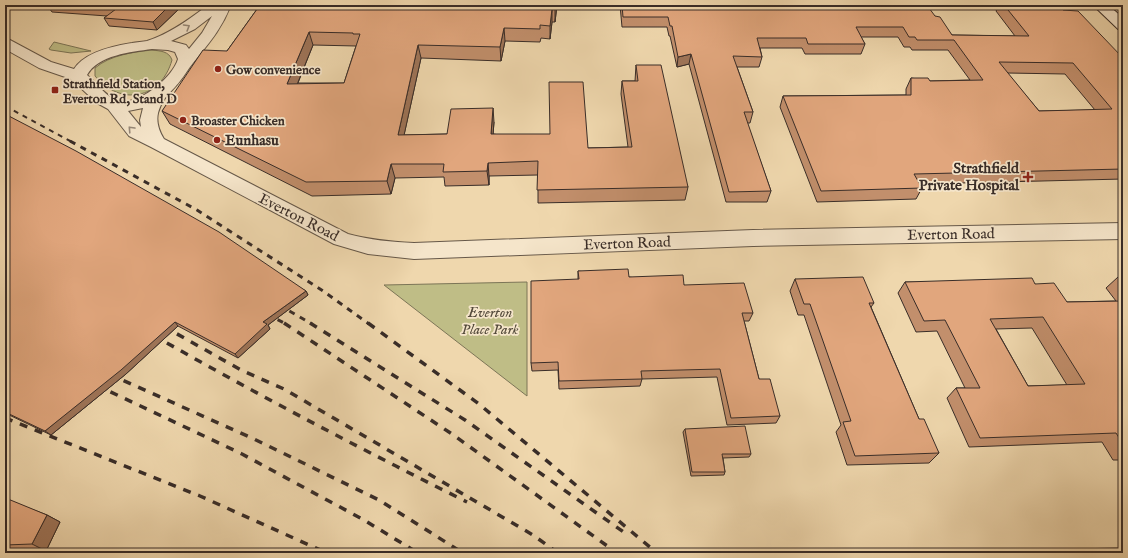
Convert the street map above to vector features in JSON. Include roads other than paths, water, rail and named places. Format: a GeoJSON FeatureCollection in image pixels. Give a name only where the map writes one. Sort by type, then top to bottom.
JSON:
{"type":"FeatureCollection","features":[{"type":"Feature","properties":{"kind":"street"},"geometry":{"type":"LineString","coordinates":[[78,77],[81,69],[96,58],[116,51],[153,44],[190,26],[217,5]]}},
{"type":"Feature","properties":{"kind":"street"},"geometry":{"type":"LineString","coordinates":[[11,46],[38,61],[78,77],[107,102],[114,105],[140,103],[157,96],[168,86],[186,61],[209,36],[224,5]]}},
{"type":"Feature","properties":{"kind":"street"},"geometry":{"type":"LineString","coordinates":[[1100,5],[1118,16],[1123,26]]}},
{"type":"Feature","properties":{"kind":"street"},"geometry":{"type":"LineString","coordinates":[[153,44],[176,46],[185,52],[186,61]]}},
{"type":"Feature","properties":{"kind":"street"},"geometry":{"type":"LineString","coordinates":[[11,46],[49,57],[96,58]]}},
{"type":"Feature","properties":{"kind":"street"},"geometry":{"type":"LineString","coordinates":[[156,143],[147,124],[151,108],[157,96]]}},
{"type":"Feature","properties":{"kind":"street","name":"Everton Road"},"geometry":{"type":"LineString","coordinates":[[114,105],[134,133],[341,239],[360,246],[385,250],[414,251],[753,238],[1123,231]]}},
{"type":"Feature","properties":{"kind":"railway"},"geometry":{"type":"LineString","coordinates":[[5,106],[72,142]]}},
{"type":"Feature","properties":{"kind":"railway"},"geometry":{"type":"LineString","coordinates":[[70,141],[197,210],[323,291],[369,324]]}},
{"type":"Feature","properties":{"kind":"railway"},"geometry":{"type":"LineString","coordinates":[[279,305],[312,324]]}},
{"type":"Feature","properties":{"kind":"railway"},"geometry":{"type":"LineString","coordinates":[[267,314],[286,324]]}},
{"type":"Feature","properties":{"kind":"railway"},"geometry":{"type":"LineString","coordinates":[[284,323],[452,434],[617,553]]}},
{"type":"Feature","properties":{"kind":"railway"},"geometry":{"type":"LineString","coordinates":[[310,323],[465,420],[625,533]]}},
{"type":"Feature","properties":{"kind":"railway"},"geometry":{"type":"LineString","coordinates":[[368,323],[479,404],[657,553]]}},
{"type":"Feature","properties":{"kind":"railway"},"geometry":{"type":"LineString","coordinates":[[163,326],[241,370],[284,389],[533,535],[558,553]]}},
{"type":"Feature","properties":{"kind":"railway"},"geometry":{"type":"LineString","coordinates":[[153,335],[309,421],[467,502]]}},
{"type":"Feature","properties":{"kind":"railway"},"geometry":{"type":"LineString","coordinates":[[109,374],[254,439],[379,500],[463,553]]}},
{"type":"Feature","properties":{"kind":"railway"},"geometry":{"type":"LineString","coordinates":[[96,385],[242,454],[364,520],[418,553]]}},
{"type":"Feature","properties":{"kind":"railway"},"geometry":{"type":"LineString","coordinates":[[5,418],[200,496],[327,553]]}},
{"type":"Feature","properties":{"kind":"place","name":"Gow convenience"},"geometry":{"type":"Point","coordinates":[218,69]}},
{"type":"Feature","properties":{"kind":"place","name":"Strathfield Station, Everton Rd, Stand D"},"geometry":{"type":"Point","coordinates":[55,90]}},
{"type":"Feature","properties":{"kind":"place","name":"Broaster Chicken"},"geometry":{"type":"Point","coordinates":[183,120]}},
{"type":"Feature","properties":{"kind":"place","name":"Eunhasu"},"geometry":{"type":"Point","coordinates":[217,140]}},
{"type":"Feature","properties":{"kind":"place","name":"Strathfield Private Hospital"},"geometry":{"type":"Point","coordinates":[1028,177]}},
{"type":"Feature","properties":{"kind":"park label","name":"Everton Place Park"},"geometry":{"type":"Point","coordinates":[490,320]}}]}
